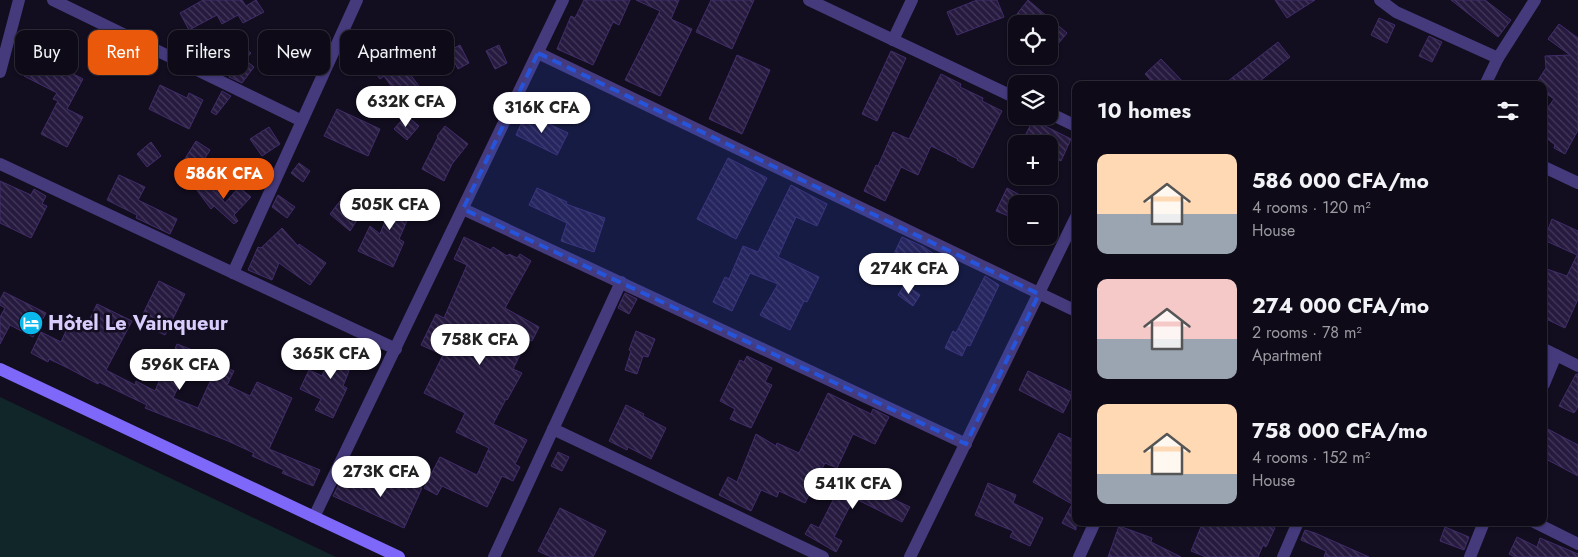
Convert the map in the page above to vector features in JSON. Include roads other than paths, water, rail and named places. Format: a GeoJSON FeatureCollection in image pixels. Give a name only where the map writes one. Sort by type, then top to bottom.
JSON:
{"type":"FeatureCollection","features":[{"type":"Feature","properties":{"kind":"street"},"geometry":{"type":"LineString","coordinates":[[0,72],[19,0]]}},
{"type":"Feature","properties":{"kind":"street"},"geometry":{"type":"LineString","coordinates":[[53,0],[302,121]]}},
{"type":"Feature","properties":{"kind":"street"},"geometry":{"type":"LineString","coordinates":[[233,273],[357,0]]}},
{"type":"Feature","properties":{"kind":"street"},"geometry":{"type":"LineString","coordinates":[[314,517],[563,0]]}},
{"type":"Feature","properties":{"kind":"street"},"geometry":{"type":"LineString","coordinates":[[808,0],[1008,94]]}},
{"type":"Feature","properties":{"kind":"street"},"geometry":{"type":"LineString","coordinates":[[893,40],[912,0]]}},
{"type":"Feature","properties":{"kind":"street"},"geometry":{"type":"LineString","coordinates":[[1380,0],[1396,12],[1498,58]]}},
{"type":"Feature","properties":{"kind":"street"},"geometry":{"type":"LineString","coordinates":[[1487,81],[1498,58],[1535,0]]}},
{"type":"Feature","properties":{"kind":"street"},"geometry":{"type":"LineString","coordinates":[[538,52],[1072,309]]}},
{"type":"Feature","properties":{"kind":"street"},"geometry":{"type":"LineString","coordinates":[[1058,117],[1072,124]]}},
{"type":"Feature","properties":{"kind":"street"},"geometry":{"type":"LineString","coordinates":[[0,164],[396,349]]}},
{"type":"Feature","properties":{"kind":"street"},"geometry":{"type":"LineString","coordinates":[[1547,168],[1578,183]]}},
{"type":"Feature","properties":{"kind":"street"},"geometry":{"type":"LineString","coordinates":[[463,208],[966,444]]}},
{"type":"Feature","properties":{"kind":"street"},"geometry":{"type":"LineString","coordinates":[[910,557],[1072,225]]}},
{"type":"Feature","properties":{"kind":"street"},"geometry":{"type":"LineString","coordinates":[[494,557],[621,282]]}},
{"type":"Feature","properties":{"kind":"street"},"geometry":{"type":"LineString","coordinates":[[1547,350],[1578,366]]}},
{"type":"Feature","properties":{"kind":"street"},"geometry":{"type":"LineString","coordinates":[[1547,377],[1556,355]]}},
{"type":"Feature","properties":{"kind":"street"},"geometry":{"type":"LineString","coordinates":[[0,369],[399,557]]}},
{"type":"Feature","properties":{"kind":"street"},"geometry":{"type":"LineString","coordinates":[[553,429],[823,557]]}},
{"type":"Feature","properties":{"kind":"street"},"geometry":{"type":"LineString","coordinates":[[1078,557],[1093,526]]}},
{"type":"Feature","properties":{"kind":"street"},"geometry":{"type":"LineString","coordinates":[[1283,557],[1296,526]]}},
{"type":"Feature","properties":{"kind":"street"},"geometry":{"type":"LineString","coordinates":[[1470,557],[1482,526]]}},
{"type":"Feature","properties":{"kind":"street"},"geometry":{"type":"LineString","coordinates":[[1542,526],[1578,544]]}},
{"type":"Feature","properties":{"kind":"place","name":"Hôtel Le Vainqueur"},"geometry":{"type":"Point","coordinates":[31,323]}}]}
